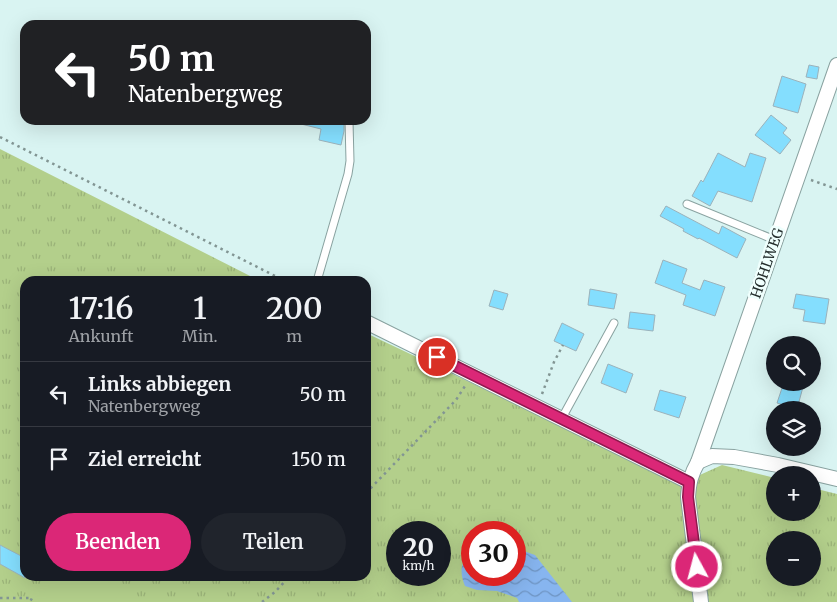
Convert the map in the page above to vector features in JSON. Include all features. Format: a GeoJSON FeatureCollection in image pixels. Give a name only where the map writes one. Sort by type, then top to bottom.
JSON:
{"type":"FeatureCollection","features":[{"type":"Feature","properties":{"kind":"street","name":"HOHLWEG"},"geometry":{"type":"LineString","coordinates":[[689,482],[698,462],[837,64]]}},
{"type":"Feature","properties":{"kind":"street"},"geometry":{"type":"LineString","coordinates":[[371,324],[689,482],[688,497],[701,602]]}},
{"type":"Feature","properties":{"kind":"street"},"geometry":{"type":"LineString","coordinates":[[698,462],[712,456],[734,457],[837,479]]}},
{"type":"Feature","properties":{"kind":"lane"},"geometry":{"type":"LineString","coordinates":[[318,276],[348,174],[350,161],[349,125]]}},
{"type":"Feature","properties":{"kind":"lane"},"geometry":{"type":"LineString","coordinates":[[688,204],[775,240]]}},
{"type":"Feature","properties":{"kind":"lane"},"geometry":{"type":"LineString","coordinates":[[562,418],[614,322]]}},
{"type":"Feature","properties":{"kind":"path"},"geometry":{"type":"LineString","coordinates":[[0,137],[275,276]]}},
{"type":"Feature","properties":{"kind":"path"},"geometry":{"type":"LineString","coordinates":[[797,176],[837,188]]}},
{"type":"Feature","properties":{"kind":"path"},"geometry":{"type":"LineString","coordinates":[[536,405],[563,345]]}},
{"type":"Feature","properties":{"kind":"path"},"geometry":{"type":"LineString","coordinates":[[371,487],[456,400],[472,374]]}},
{"type":"Feature","properties":{"kind":"path"},"geometry":{"type":"LineString","coordinates":[[262,602],[285,581]]}},
{"type":"Feature","properties":{"kind":"path"},"geometry":{"type":"LineString","coordinates":[[0,598],[32,598],[30,602]]}},
{"type":"Feature","properties":{"kind":"green space"},"geometry":{"type":"Polygon","coordinates":[[[0,149],[250,276],[20,276],[20,581],[371,581],[371,335],[682,483],[722,465],[766,476],[766,521],[821,521],[821,490],[837,494],[837,602],[0,602],[0,149]]]}},
{"type":"Feature","properties":{"kind":"green space"},"geometry":{"type":"Polygon","coordinates":[[[51,581],[107,581],[121,589],[114,602],[39,602],[51,581]]]}},
{"type":"Feature","properties":{"kind":"water"},"geometry":{"type":"Polygon","coordinates":[[[526,552],[535,555],[572,602],[519,602],[517,598],[497,591],[477,590],[465,586],[526,586],[526,552]]]}},
{"type":"Feature","properties":{"kind":"building"},"geometry":{"type":"Polygon","coordinates":[[[809,65],[819,67],[817,79],[806,77],[809,65]]]}},
{"type":"Feature","properties":{"kind":"building"},"geometry":{"type":"Polygon","coordinates":[[[782,76],[806,84],[798,113],[773,106],[782,76]]]}},
{"type":"Feature","properties":{"kind":"building"},"geometry":{"type":"Polygon","coordinates":[[[771,115],[787,128],[783,133],[791,140],[780,154],[755,135],[771,115]]]}},
{"type":"Feature","properties":{"kind":"building"},"geometry":{"type":"Polygon","coordinates":[[[305,125],[344,125],[341,145],[319,140],[321,129],[305,125]]]}},
{"type":"Feature","properties":{"kind":"building"},"geometry":{"type":"Polygon","coordinates":[[[718,153],[745,167],[750,153],[766,158],[752,202],[718,191],[710,206],[692,196],[701,180],[703,182],[718,153]]]}},
{"type":"Feature","properties":{"kind":"building"},"geometry":{"type":"Polygon","coordinates":[[[666,206],[719,234],[722,226],[746,239],[737,258],[683,231],[684,229],[660,216],[666,206]]]}},
{"type":"Feature","properties":{"kind":"building"},"geometry":{"type":"Polygon","coordinates":[[[663,260],[687,269],[682,283],[700,290],[704,280],[725,287],[715,316],[683,305],[686,295],[655,283],[663,260]]]}},
{"type":"Feature","properties":{"kind":"building"},"geometry":{"type":"Polygon","coordinates":[[[590,289],[617,294],[614,309],[588,305],[590,289]]]}},
{"type":"Feature","properties":{"kind":"building"},"geometry":{"type":"Polygon","coordinates":[[[494,290],[508,294],[503,310],[489,306],[494,290]]]}},
{"type":"Feature","properties":{"kind":"building"},"geometry":{"type":"Polygon","coordinates":[[[796,294],[829,299],[825,324],[803,321],[805,310],[793,308],[796,294]]]}},
{"type":"Feature","properties":{"kind":"building"},"geometry":{"type":"Polygon","coordinates":[[[630,312],[655,315],[653,331],[628,328],[630,312]]]}},
{"type":"Feature","properties":{"kind":"building"},"geometry":{"type":"Polygon","coordinates":[[[562,323],[584,334],[576,351],[554,341],[562,323]]]}},
{"type":"Feature","properties":{"kind":"building"},"geometry":{"type":"Polygon","coordinates":[[[608,364],[633,374],[626,393],[601,383],[608,364]]]}},
{"type":"Feature","properties":{"kind":"building"},"geometry":{"type":"Polygon","coordinates":[[[660,390],[686,397],[679,418],[654,410],[660,390]]]}},
{"type":"Feature","properties":{"kind":"building"},"geometry":{"type":"Polygon","coordinates":[[[781,391],[802,391],[799,401],[778,401],[781,391]]]}},
{"type":"Feature","properties":{"kind":"building"},"geometry":{"type":"Polygon","coordinates":[[[0,545],[20,555],[20,575],[0,564],[0,545]]]}},
{"type":"Feature","properties":{"kind":"route"},"geometry":{"type":"LineString","coordinates":[[437,357],[689,482],[688,497],[697,567]]}}]}
